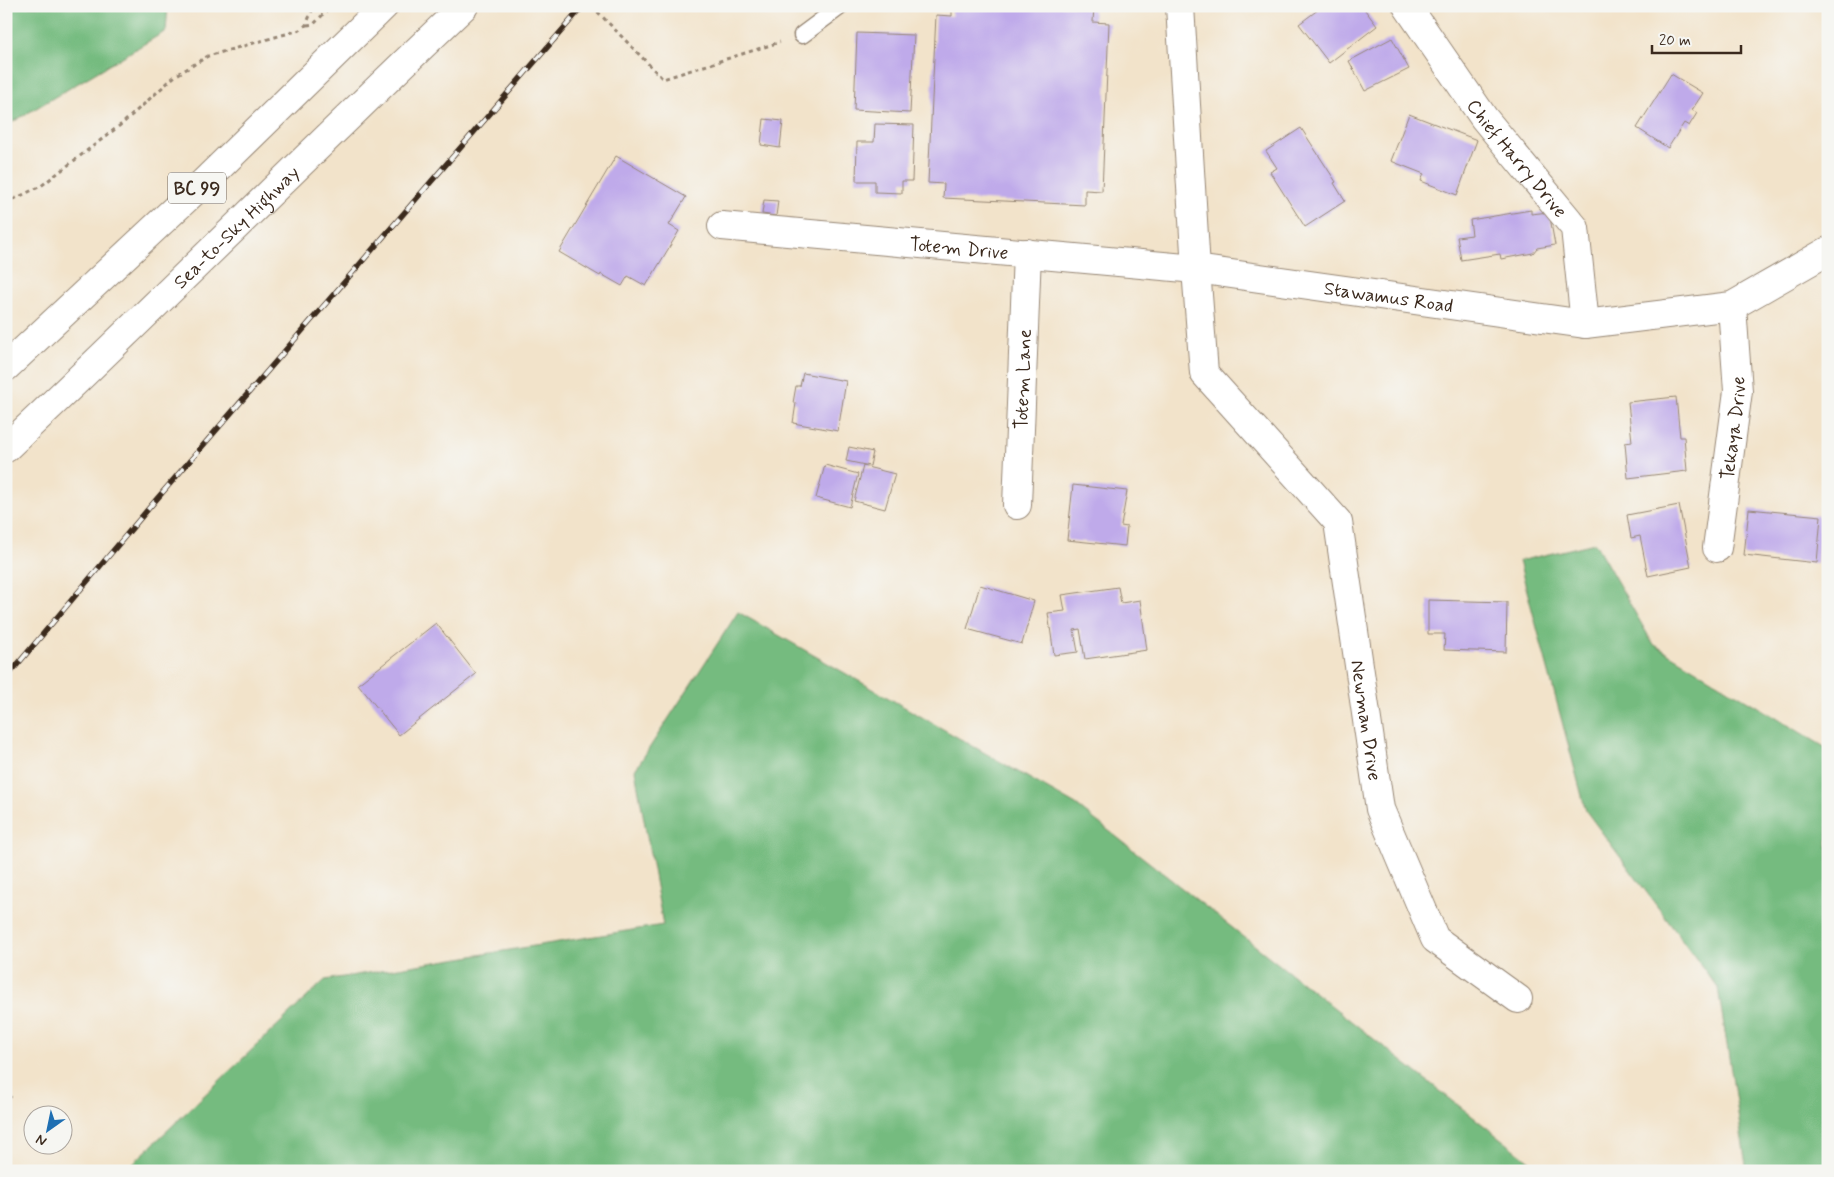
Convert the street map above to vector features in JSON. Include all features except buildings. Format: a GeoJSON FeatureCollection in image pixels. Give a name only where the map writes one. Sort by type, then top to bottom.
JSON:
{"type":"FeatureCollection","features":[{"type":"Feature","properties":{"kind":"main road","name":"BC 99"},"geometry":{"type":"LineString","coordinates":[[6,367],[204,182],[384,6]]}},
{"type":"Feature","properties":{"kind":"main road","name":"Sea-to-Sky Highway"},"geometry":{"type":"LineString","coordinates":[[6,448],[107,353],[306,156],[464,6]]}},
{"type":"Feature","properties":{"kind":"main road","name":"Chief Harry Drive"},"geometry":{"type":"LineString","coordinates":[[1407,6],[1484,118],[1575,228],[1585,324]]}},
{"type":"Feature","properties":{"kind":"main road"},"geometry":{"type":"LineString","coordinates":[[1177,10],[1196,269]]}},
{"type":"Feature","properties":{"kind":"main road","name":"Totem Drive"},"geometry":{"type":"LineString","coordinates":[[722,226],[1196,269]]}},
{"type":"Feature","properties":{"kind":"main road","name":"Stawamus Road"},"geometry":{"type":"LineString","coordinates":[[1196,269],[1585,324],[1732,306],[1828,251]]}},
{"type":"Feature","properties":{"kind":"main road","name":"Totem Lane"},"geometry":{"type":"LineString","coordinates":[[1017,505],[1027,253]]}},
{"type":"Feature","properties":{"kind":"main road","name":"Newman Drive"},"geometry":{"type":"LineString","coordinates":[[1196,269],[1204,373],[1338,522],[1380,809],[1435,939],[1518,999]]}},
{"type":"Feature","properties":{"kind":"main road","name":"Tekaya Drive"},"geometry":{"type":"LineString","coordinates":[[1718,548],[1738,391],[1732,306]]}},
{"type":"Feature","properties":{"kind":"lane"},"geometry":{"type":"LineString","coordinates":[[802,35],[841,6]]}},
{"type":"Feature","properties":{"kind":"path"},"geometry":{"type":"LineString","coordinates":[[306,25],[314,6]]}},
{"type":"Feature","properties":{"kind":"path"},"geometry":{"type":"LineString","coordinates":[[6,203],[41,186],[123,123],[175,76],[208,56],[291,33],[306,25],[314,24],[331,6]]}},
{"type":"Feature","properties":{"kind":"path"},"geometry":{"type":"LineString","coordinates":[[592,6],[663,79],[802,35]]}},
{"type":"Feature","properties":{"kind":"green space"},"geometry":{"type":"Polygon","coordinates":[[[6,6],[168,6],[166,31],[6,126],[6,6]]]}},
{"type":"Feature","properties":{"kind":"green space"},"geometry":{"type":"Polygon","coordinates":[[[1595,543],[1653,644],[1828,749],[1828,1171],[1747,1171],[1718,988],[1586,811],[1519,561],[1595,543]]]}},
{"type":"Feature","properties":{"kind":"green space"},"geometry":{"type":"Polygon","coordinates":[[[738,612],[1076,805],[1542,1171],[125,1171],[325,980],[663,925],[635,770],[738,612]]]}},
{"type":"Feature","properties":{"kind":"railway"},"geometry":{"type":"LineString","coordinates":[[6,678],[149,508],[583,6]]}}]}
